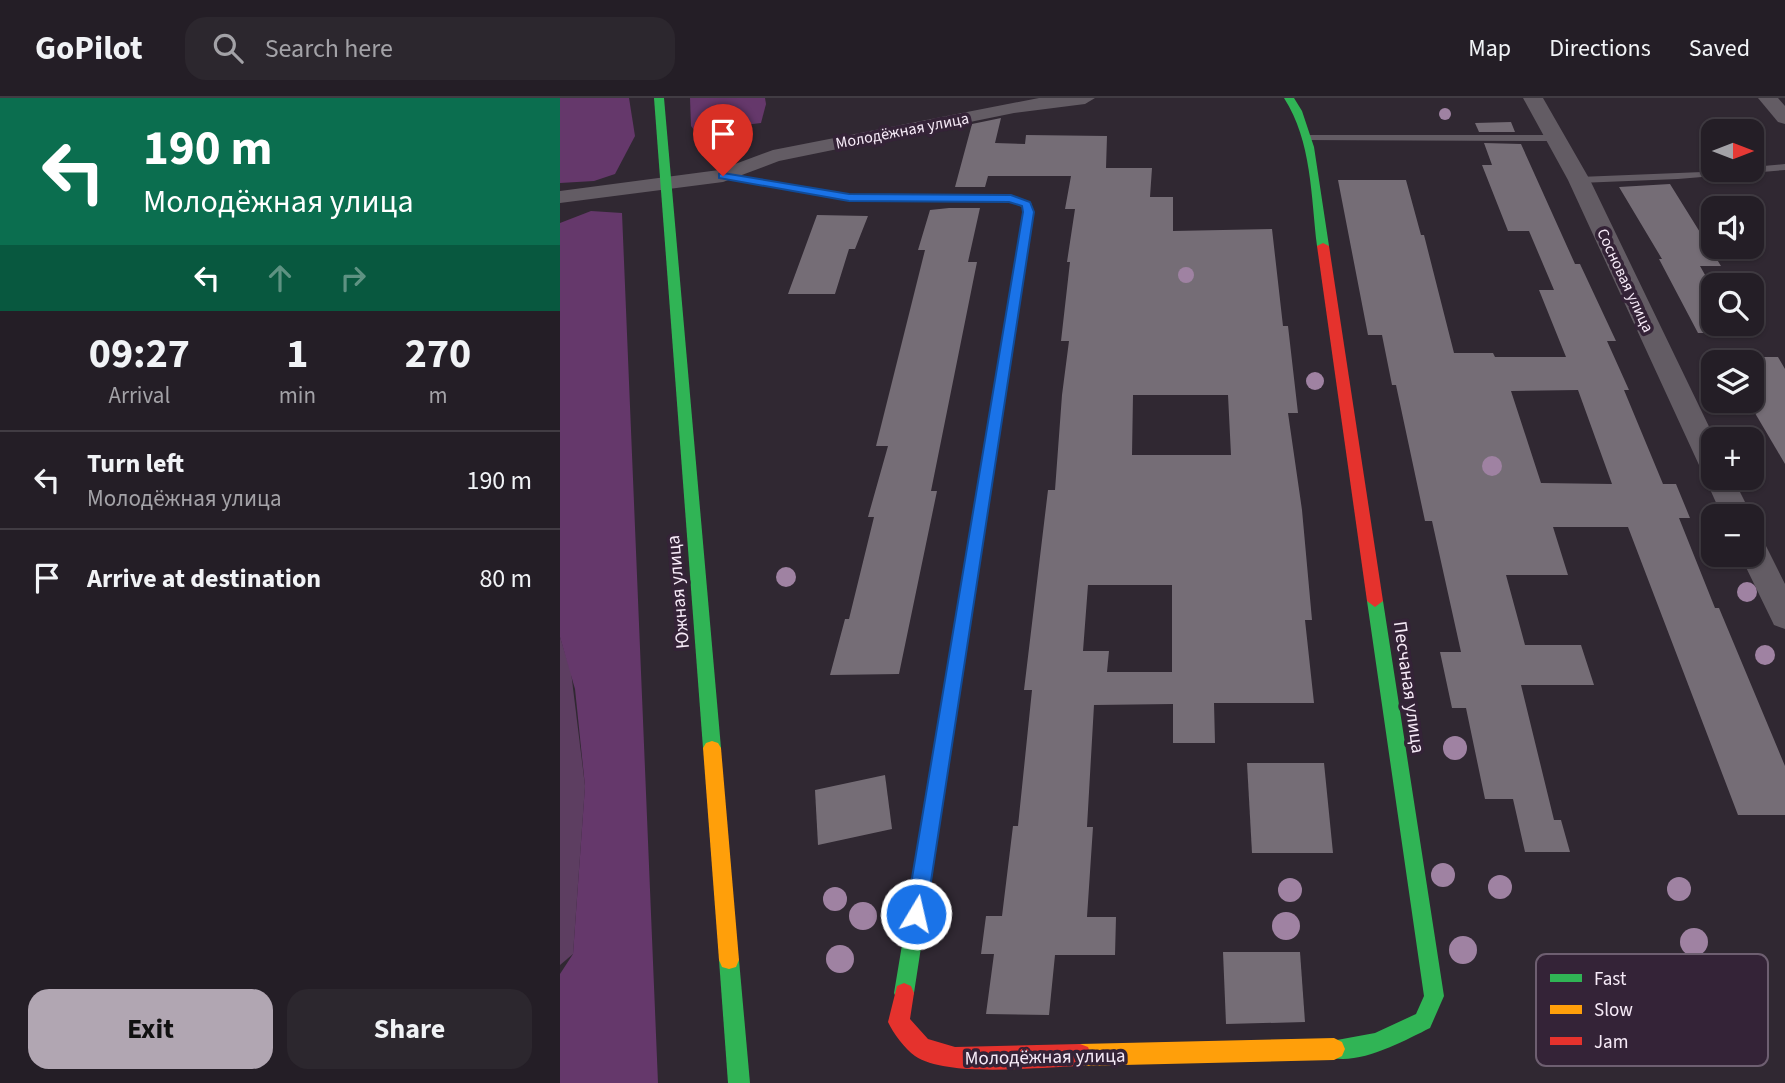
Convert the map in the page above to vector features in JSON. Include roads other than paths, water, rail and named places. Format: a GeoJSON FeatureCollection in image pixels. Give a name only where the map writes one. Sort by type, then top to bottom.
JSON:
{"type":"FeatureCollection","features":[{"type":"Feature","properties":{"kind":"street","name":"Южная улица"},"geometry":{"type":"LineString","coordinates":[[659,98],[739,1083]]}},
{"type":"Feature","properties":{"kind":"street","name":"Молодёжная улица"},"geometry":{"type":"LineString","coordinates":[[560,197],[723,176],[773,156],[1014,107],[1085,98]]}},
{"type":"Feature","properties":{"kind":"street","name":"Песчаная улица"},"geometry":{"type":"LineString","coordinates":[[1164,1054],[1324,1050],[1377,1042],[1423,1021],[1434,996],[1307,138],[1298,108],[1289,98]]}},
{"type":"Feature","properties":{"kind":"street","name":"Сосновая улица"},"geometry":{"type":"LineString","coordinates":[[1534,98],[1579,180],[1701,439]]}},
{"type":"Feature","properties":{"kind":"street"},"geometry":{"type":"LineString","coordinates":[[1768,98],[1785,118]]}},
{"type":"Feature","properties":{"kind":"street","name":"Молодёжная улица"},"geometry":{"type":"LineString","coordinates":[[723,176],[849,197],[1011,198],[1027,205],[1026,225],[899,1022],[920,1048],[955,1058],[1164,1054]]}},
{"type":"Feature","properties":{"kind":"street"},"geometry":{"type":"LineString","coordinates":[[1761,567],[1785,617]]}},
{"type":"Feature","properties":{"kind":"lane"},"geometry":{"type":"LineString","coordinates":[[1307,138],[1554,138]]}},
{"type":"Feature","properties":{"kind":"lane"},"geometry":{"type":"LineString","coordinates":[[1764,169],[1785,167]]}},
{"type":"Feature","properties":{"kind":"lane"},"geometry":{"type":"LineString","coordinates":[[1579,180],[1701,174]]}}]}
